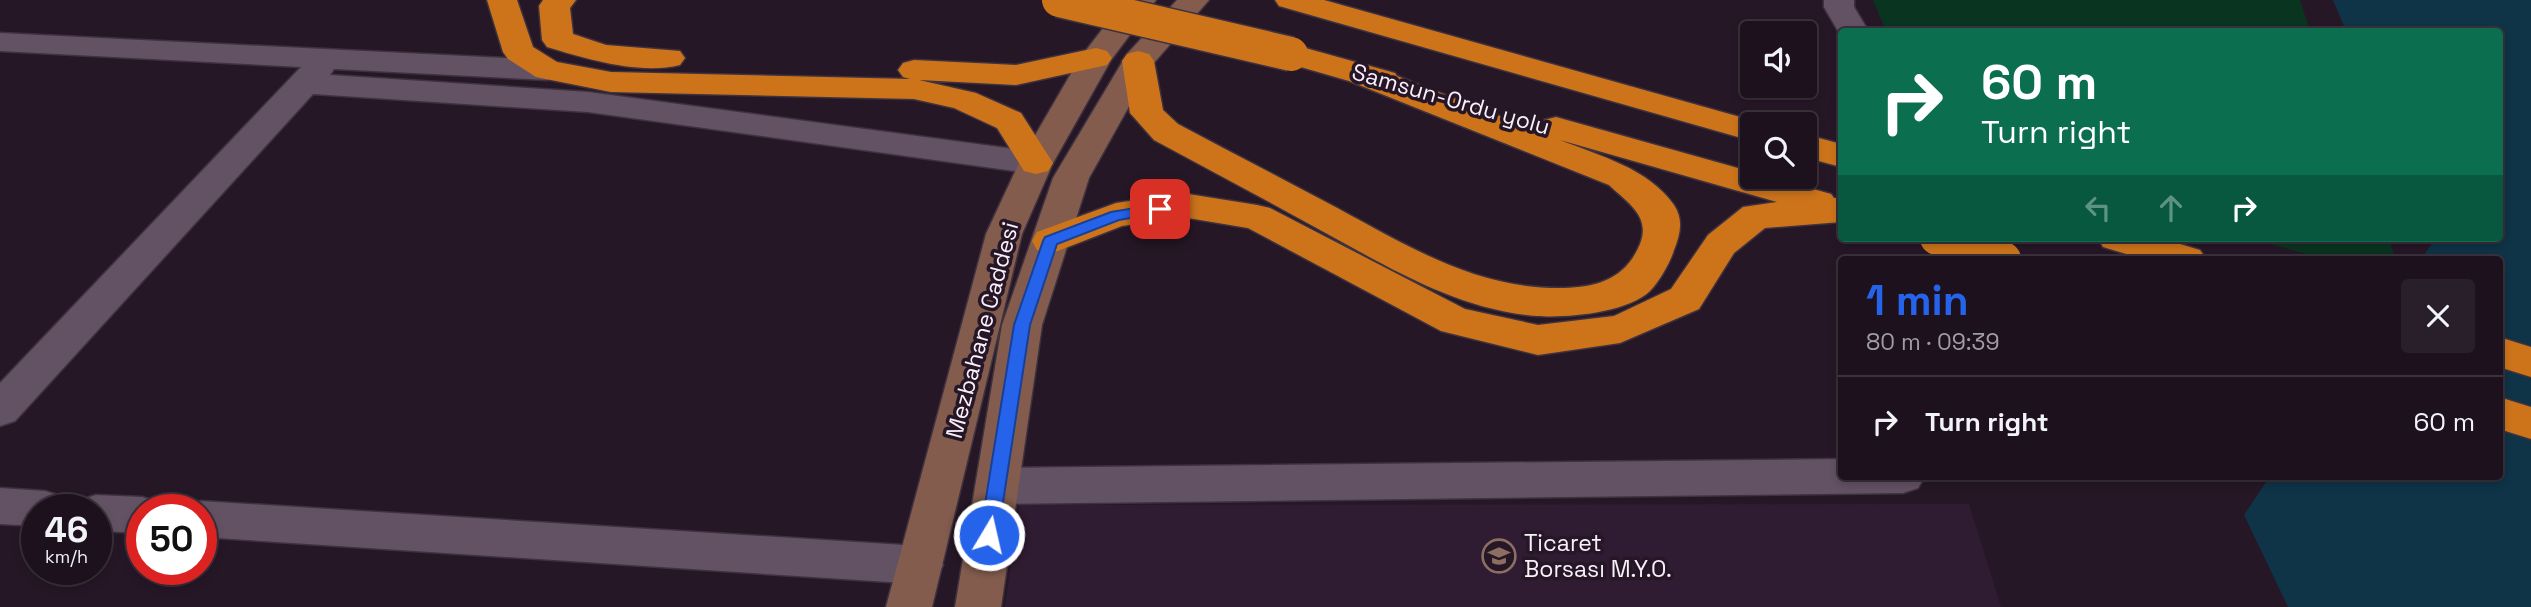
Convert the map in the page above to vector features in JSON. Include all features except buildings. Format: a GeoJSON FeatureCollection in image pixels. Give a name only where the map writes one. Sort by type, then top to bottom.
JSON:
{"type":"FeatureCollection","features":[{"type":"Feature","properties":{"kind":"highway"},"geometry":{"type":"LineString","coordinates":[[502,0],[519,52],[547,70],[611,82],[914,89],[964,100],[1009,121],[1036,163]]}},
{"type":"Feature","properties":{"kind":"highway"},"geometry":{"type":"LineString","coordinates":[[561,0],[554,6],[558,40],[604,54],[1016,75],[1096,58]]}},
{"type":"Feature","properties":{"kind":"highway","name":"Samsun-Ordu yolu"},"geometry":{"type":"LineString","coordinates":[[1059,0],[1291,54],[1838,208]]}},
{"type":"Feature","properties":{"kind":"highway"},"geometry":{"type":"LineString","coordinates":[[1300,2],[1740,127]]}},
{"type":"Feature","properties":{"kind":"highway"},"geometry":{"type":"LineString","coordinates":[[1138,61],[1147,113],[1166,132],[1432,274],[1495,296],[1538,302],[1582,301],[1612,294],[1636,282],[1654,255],[1663,232],[1658,211],[1621,177],[1359,73]]}},
{"type":"Feature","properties":{"kind":"highway"},"geometry":{"type":"LineString","coordinates":[[1050,241],[1116,215],[1182,205],[1257,217],[1455,321],[1538,340],[1620,329],[1685,299],[1721,244],[1756,216],[1838,209]]}},
{"type":"Feature","properties":{"kind":"highway"},"geometry":{"type":"LineString","coordinates":[[1950,242],[1994,256]]}},
{"type":"Feature","properties":{"kind":"highway"},"geometry":{"type":"LineString","coordinates":[[2130,242],[2177,256]]}},
{"type":"Feature","properties":{"kind":"highway"},"geometry":{"type":"LineString","coordinates":[[2503,353],[2531,362]]}},
{"type":"Feature","properties":{"kind":"highway"},"geometry":{"type":"LineString","coordinates":[[2503,415],[2531,424]]}},
{"type":"Feature","properties":{"kind":"main road","name":"Mezbahane Caddesi"},"geometry":{"type":"LineString","coordinates":[[909,607],[1004,234],[1036,163],[1096,58],[1141,0]]}},
{"type":"Feature","properties":{"kind":"main road","name":"Mezbahane Caddesi"},"geometry":{"type":"LineString","coordinates":[[978,607],[1022,325],[1070,178],[1138,61],[1194,0]]}},
{"type":"Feature","properties":{"kind":"street"},"geometry":{"type":"LineString","coordinates":[[1839,0],[1839,7],[1852,28]]}},
{"type":"Feature","properties":{"kind":"street"},"geometry":{"type":"LineString","coordinates":[[0,42],[315,71],[588,102],[1036,163]]}},
{"type":"Feature","properties":{"kind":"street"},"geometry":{"type":"LineString","coordinates":[[0,410],[315,71],[547,70]]}},
{"type":"Feature","properties":{"kind":"street"},"geometry":{"type":"LineString","coordinates":[[997,486],[1838,477]]}},
{"type":"Feature","properties":{"kind":"street"},"geometry":{"type":"LineString","coordinates":[[0,506],[21,507]]}},
{"type":"Feature","properties":{"kind":"street"},"geometry":{"type":"LineString","coordinates":[[217,520],[920,565]]}},
{"type":"Feature","properties":{"kind":"shaded area","name":"Ticaret Borsası M.Y.O."},"geometry":{"type":"Polygon","coordinates":[[[1969,504],[2001,607],[1005,607],[1019,505],[1969,504]]]}},
{"type":"Feature","properties":{"kind":"green space"},"geometry":{"type":"Polygon","coordinates":[[[1873,0],[2300,0],[2309,28],[1885,28],[1873,0]]]}},
{"type":"Feature","properties":{"kind":"green space"},"geometry":{"type":"Polygon","coordinates":[[[2263,242],[2390,242],[2395,256],[2313,256],[2263,242]]]}},
{"type":"Feature","properties":{"kind":"water"},"geometry":{"type":"Polygon","coordinates":[[[2333,0],[2531,0],[2531,607],[2288,607],[2244,515],[2267,480],[2503,480],[2503,256],[2423,256],[2433,242],[2503,242],[2503,28],[2345,28],[2333,0]]]}},
{"type":"Feature","properties":{"kind":"place","name":"Ticaret Borsası M.Y.O."},"geometry":{"type":"Point","coordinates":[1499,556]}},
{"type":"Feature","properties":{"kind":"route"},"geometry":{"type":"LineString","coordinates":[[989,535],[1022,325],[1050,241],[1116,215],[1160,209]]}}]}
